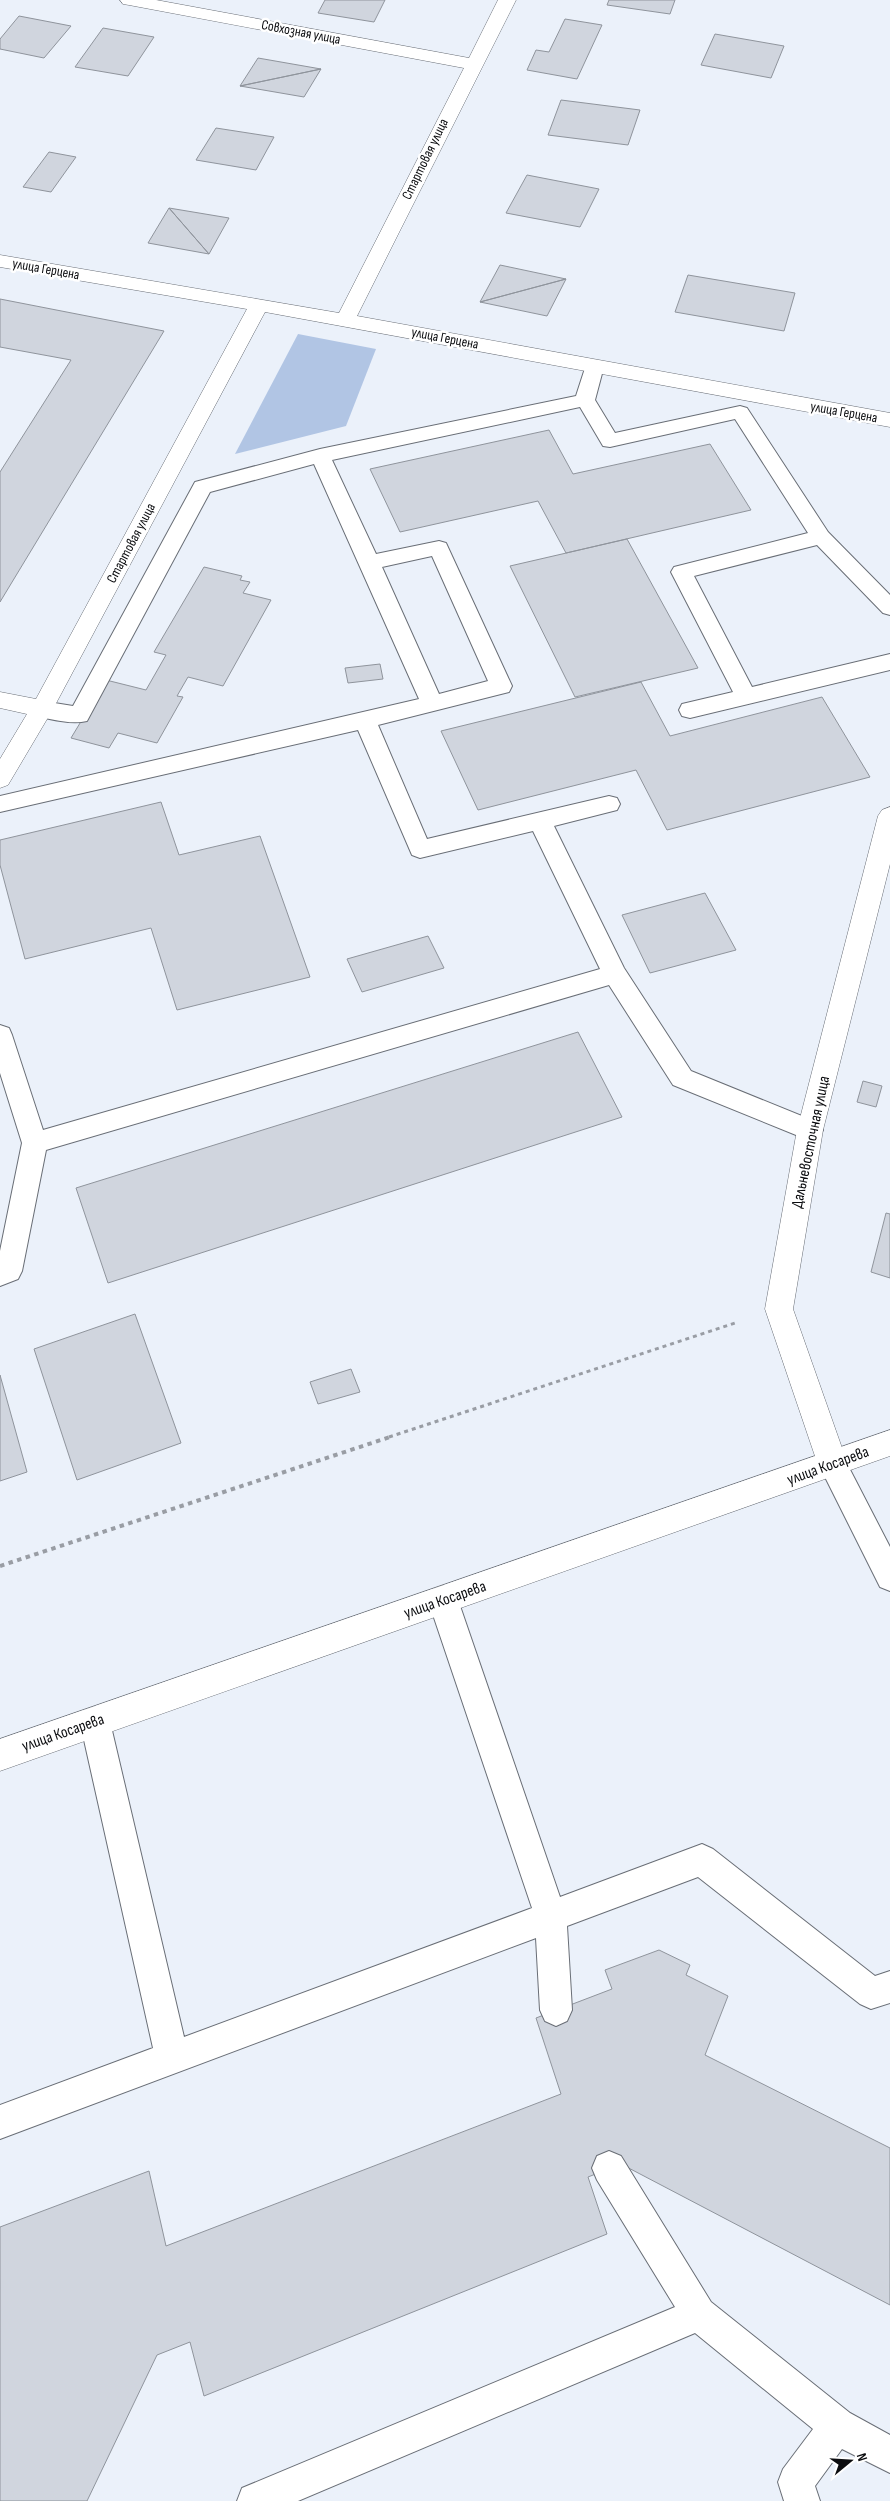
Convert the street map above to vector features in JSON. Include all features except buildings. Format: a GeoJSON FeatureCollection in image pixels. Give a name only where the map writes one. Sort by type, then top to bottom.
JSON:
{"type":"FeatureCollection","features":[{"type":"Feature","properties":{"kind":"street","name":"Совхозная улица"},"geometry":{"type":"LineString","coordinates":[[129,0],[473,64]]}},
{"type":"Feature","properties":{"kind":"street","name":"Стартовая улица"},"geometry":{"type":"LineString","coordinates":[[345,320],[507,0]]}},
{"type":"Feature","properties":{"kind":"street","name":"улица Герцена"},"geometry":{"type":"LineString","coordinates":[[0,262],[345,320],[594,366],[742,404],[890,420]]}},
{"type":"Feature","properties":{"kind":"street","name":"Стартовая улица"},"geometry":{"type":"LineString","coordinates":[[0,779],[42,709],[259,305]]}},
{"type":"Feature","properties":{"kind":"street"},"geometry":{"type":"LineString","coordinates":[[0,700],[42,709]]}},
{"type":"Feature","properties":{"kind":"street","name":"Дальневосточная улица"},"geometry":{"type":"LineString","coordinates":[[833,1465],[779,1309],[810,1130],[890,816]]}},
{"type":"Feature","properties":{"kind":"street","name":"улица Косарева"},"geometry":{"type":"LineString","coordinates":[[0,1755],[833,1465],[890,1443]]}},
{"type":"Feature","properties":{"kind":"lane"},"geometry":{"type":"LineString","coordinates":[[594,366],[585,400],[610,441],[742,404],[822,537],[890,608]]}},
{"type":"Feature","properties":{"kind":"lane"},"geometry":{"type":"LineString","coordinates":[[42,709],[79,715],[202,487],[320,456],[585,400]]}},
{"type":"Feature","properties":{"kind":"lane"},"geometry":{"type":"LineString","coordinates":[[320,456],[370,562],[432,703]]}},
{"type":"Feature","properties":{"kind":"lane"},"geometry":{"type":"LineString","coordinates":[[746,696],[681,572],[822,537]]}},
{"type":"Feature","properties":{"kind":"lane"},"geometry":{"type":"LineString","coordinates":[[0,804],[365,720],[501,686],[440,548],[370,562]]}},
{"type":"Feature","properties":{"kind":"lane"},"geometry":{"type":"LineString","coordinates":[[690,710],[890,662]]}},
{"type":"Feature","properties":{"kind":"lane"},"geometry":{"type":"LineString","coordinates":[[365,720],[420,849],[609,804]]}},
{"type":"Feature","properties":{"kind":"lane"},"geometry":{"type":"LineString","coordinates":[[540,821],[615,974],[682,1078],[810,1130]]}},
{"type":"Feature","properties":{"kind":"lane"},"geometry":{"type":"LineString","coordinates":[[35,1143],[615,974]]}},
{"type":"Feature","properties":{"kind":"lane"},"geometry":{"type":"LineString","coordinates":[[0,1035],[35,1143],[9,1271],[0,1274]]}},
{"type":"Feature","properties":{"kind":"lane"},"geometry":{"type":"LineString","coordinates":[[833,1465],[890,1577]]}},
{"type":"Feature","properties":{"kind":"lane"},"geometry":{"type":"LineString","coordinates":[[444,1600],[552,1916],[556,2010]]}},
{"type":"Feature","properties":{"kind":"lane"},"geometry":{"type":"LineString","coordinates":[[95,1722],[172,2058]]}},
{"type":"Feature","properties":{"kind":"lane"},"geometry":{"type":"LineString","coordinates":[[0,2122],[702,1860],[871,1994],[890,1987]]}},
{"type":"Feature","properties":{"kind":"lane"},"geometry":{"type":"LineString","coordinates":[[609,2168],[699,2314],[837,2426],[890,2454]]}},
{"type":"Feature","properties":{"kind":"lane"},"geometry":{"type":"LineString","coordinates":[[254,2501],[699,2314]]}},
{"type":"Feature","properties":{"kind":"lane"},"geometry":{"type":"LineString","coordinates":[[802,2501],[796,2482],[837,2426]]}},
{"type":"Feature","properties":{"kind":"path"},"geometry":{"type":"LineString","coordinates":[[0,1566],[779,1309]]}},
{"type":"Feature","properties":{"kind":"shaded area"},"geometry":{"type":"Polygon","coordinates":[[[298,334],[376,349],[346,426],[235,454],[298,334]]]}}]}
